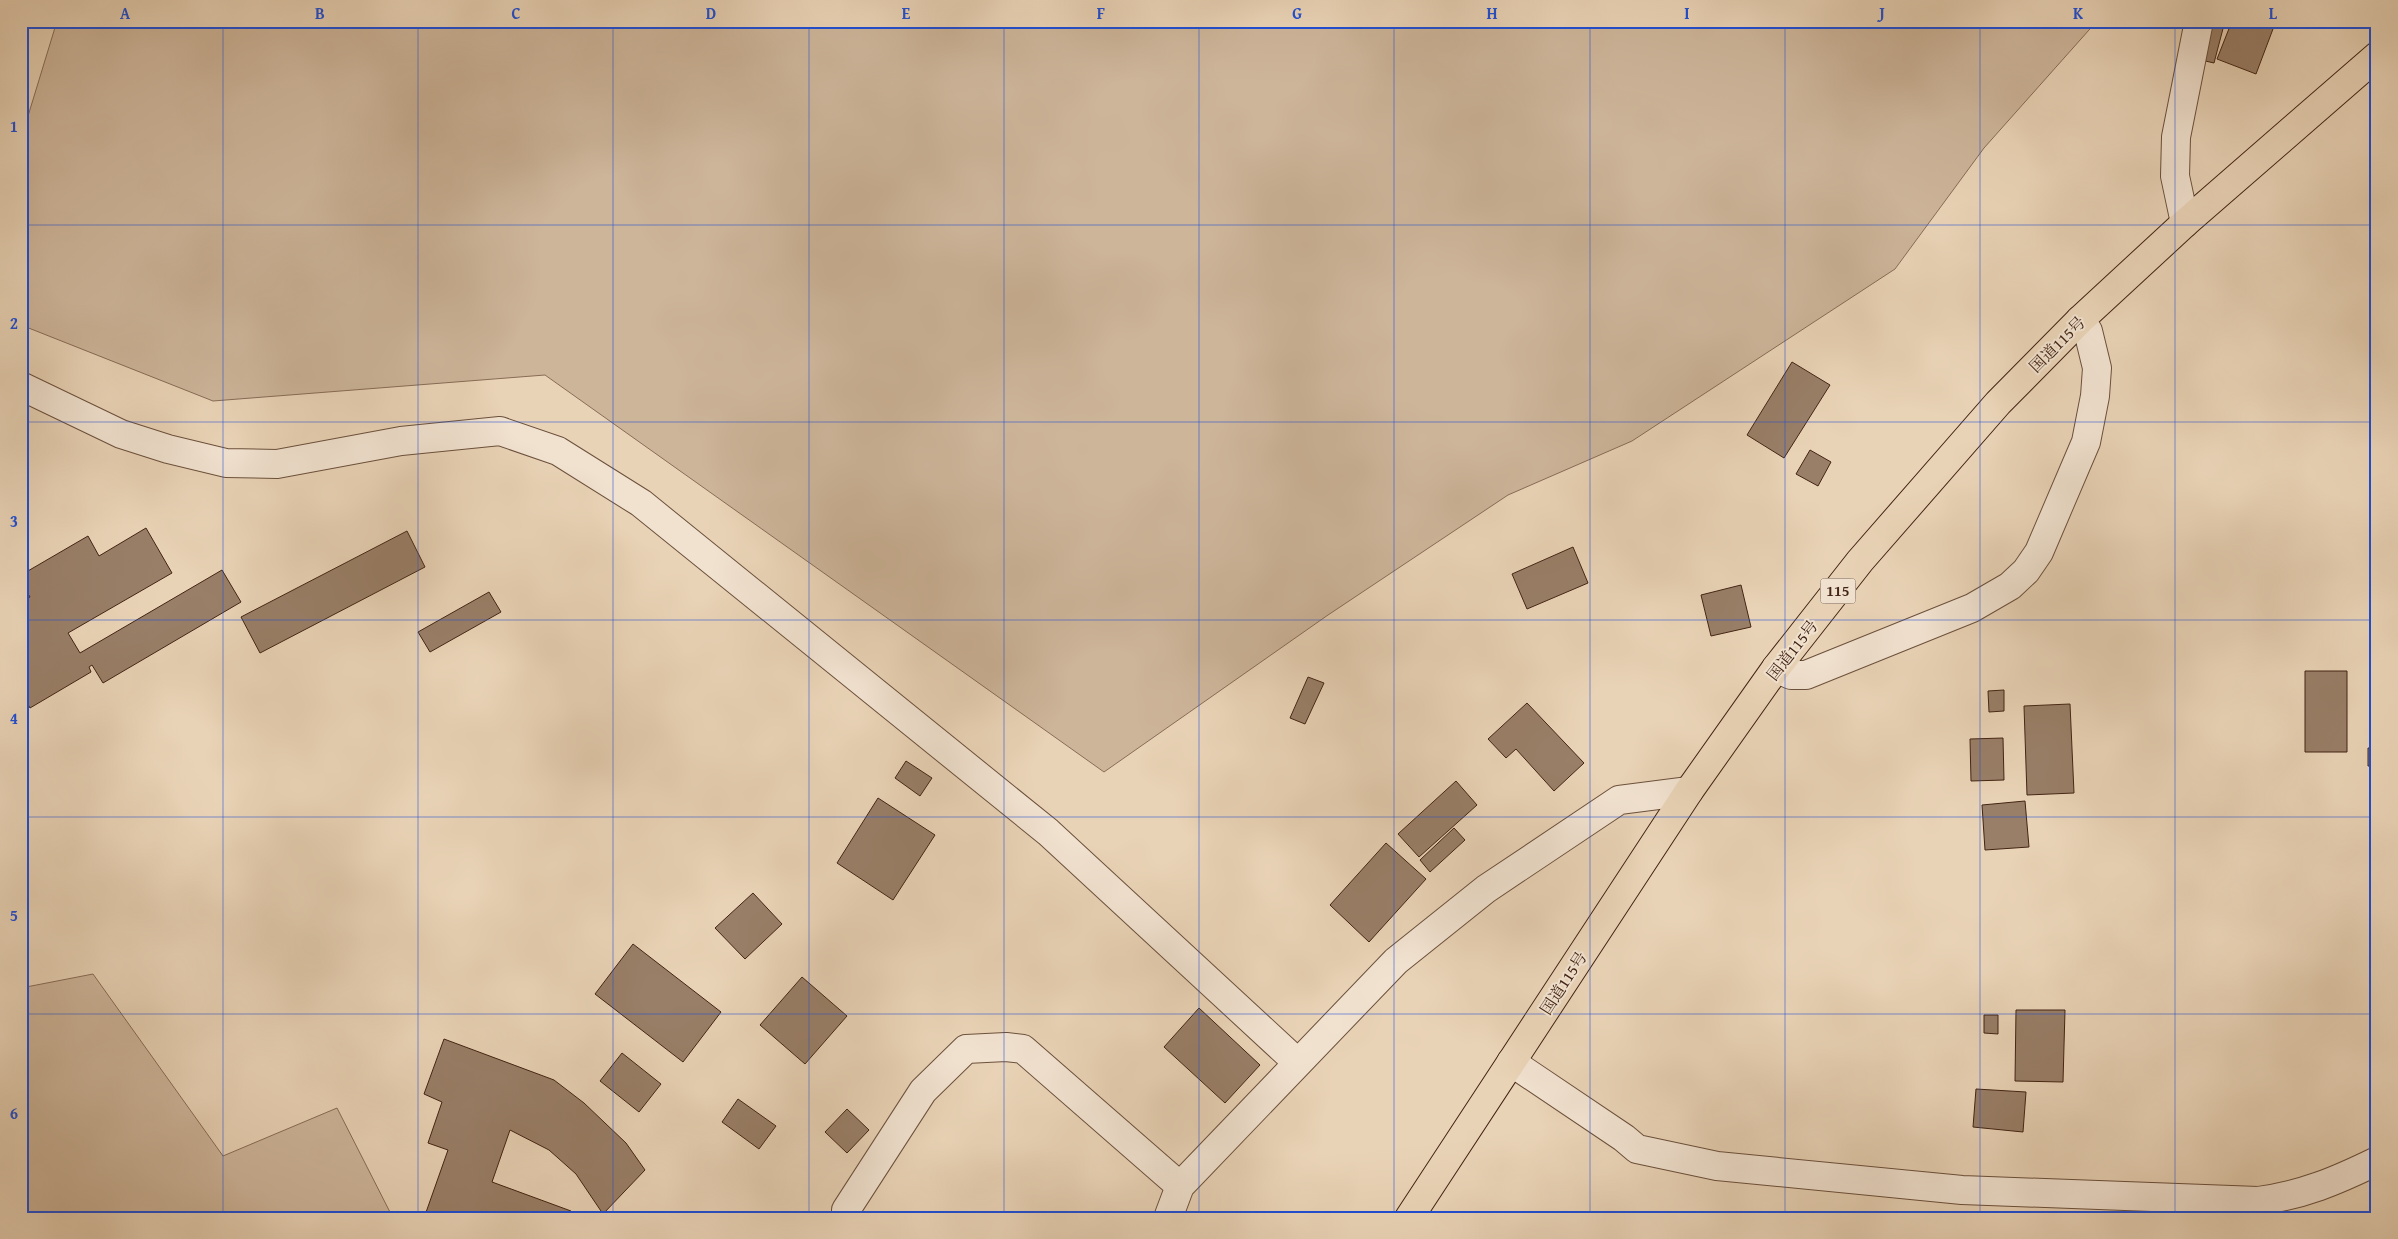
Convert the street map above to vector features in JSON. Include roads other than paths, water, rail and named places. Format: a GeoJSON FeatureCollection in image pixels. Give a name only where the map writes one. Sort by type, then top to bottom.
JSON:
{"type":"FeatureCollection","features":[{"type":"Feature","properties":{"kind":"highway","name":"国道115号"},"geometry":{"type":"LineString","coordinates":[[1409,1218],[1689,791],[1776,668],[1860,561],[1998,404],[2080,320],[2185,223],[2377,56]]}},
{"type":"Feature","properties":{"kind":"street"},"geometry":{"type":"LineString","coordinates":[[2185,223],[2175,176],[2176,137],[2199,21]]}},
{"type":"Feature","properties":{"kind":"street"},"geometry":{"type":"LineString","coordinates":[[1776,668],[1791,675],[1806,675],[1972,608],[2010,586],[2026,571],[2042,545],[2086,442],[2095,396],[2097,368],[2088,331],[2080,320]]}},
{"type":"Feature","properties":{"kind":"street"},"geometry":{"type":"LineString","coordinates":[[21,386],[121,434],[168,449],[226,463],[277,464],[409,440],[500,431],[558,451],[641,503],[1048,832],[1298,1063]]}},
{"type":"Feature","properties":{"kind":"street"},"geometry":{"type":"LineString","coordinates":[[1168,1218],[1180,1186],[1396,961],[1486,889],[1619,800],[1689,791]]}},
{"type":"Feature","properties":{"kind":"street"},"geometry":{"type":"LineString","coordinates":[[846,1210],[923,1092],[966,1048],[1006,1047],[1023,1049],[1180,1186]]}},
{"type":"Feature","properties":{"kind":"street"},"geometry":{"type":"LineString","coordinates":[[1511,1062],[1624,1138],[1636,1149],[1717,1166],[1962,1190],[2258,1201],[2293,1196],[2329,1183],[2377,1160]]}}]}
